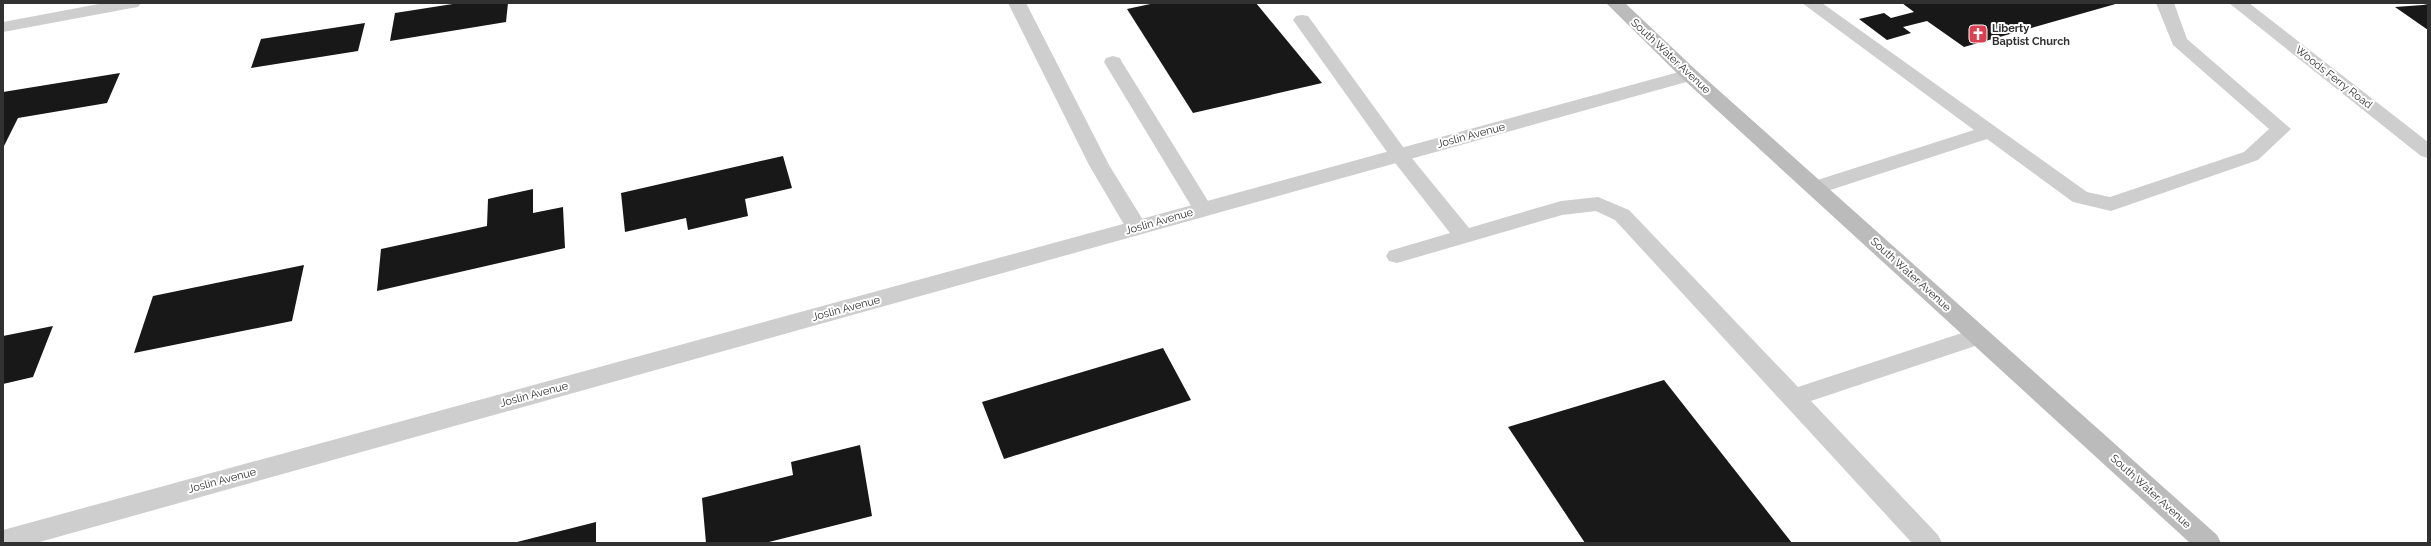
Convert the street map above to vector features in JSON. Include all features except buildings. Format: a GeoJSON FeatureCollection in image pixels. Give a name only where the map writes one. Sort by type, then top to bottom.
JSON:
{"type":"FeatureCollection","features":[{"type":"Feature","properties":{"kind":"main road","name":"South Water Avenue"},"geometry":{"type":"LineString","coordinates":[[1615,3],[1690,75],[2208,543]]}},
{"type":"Feature","properties":{"kind":"street"},"geometry":{"type":"LineString","coordinates":[[3,27],[132,3]]}},
{"type":"Feature","properties":{"kind":"street"},"geometry":{"type":"LineString","coordinates":[[1017,3],[1099,165],[1137,228]]}},
{"type":"Feature","properties":{"kind":"street"},"geometry":{"type":"LineString","coordinates":[[1811,3],[2080,197],[2111,204],[2251,156],[2281,129],[2179,40],[2165,3]]}},
{"type":"Feature","properties":{"kind":"street","name":"Woods Ferry Road"},"geometry":{"type":"LineString","coordinates":[[2238,3],[2428,152]]}},
{"type":"Feature","properties":{"kind":"street"},"geometry":{"type":"LineString","coordinates":[[1302,20],[1399,155],[1464,236]]}},
{"type":"Feature","properties":{"kind":"street"},"geometry":{"type":"LineString","coordinates":[[1113,62],[1203,209]]}},
{"type":"Feature","properties":{"kind":"street","name":"Joslin Avenue"},"geometry":{"type":"LineString","coordinates":[[3,541],[1690,75]]}},
{"type":"Feature","properties":{"kind":"street"},"geometry":{"type":"LineString","coordinates":[[1815,188],[1988,132]]}},
{"type":"Feature","properties":{"kind":"street"},"geometry":{"type":"LineString","coordinates":[[1397,256],[1561,208],[1598,204],[1622,215],[1929,543]]}},
{"type":"Feature","properties":{"kind":"street"},"geometry":{"type":"LineString","coordinates":[[1794,398],[1979,336]]}},
{"type":"Feature","properties":{"kind":"place","name":"Liberty Baptist Church"},"geometry":{"type":"Point","coordinates":[1978,34]}}]}
